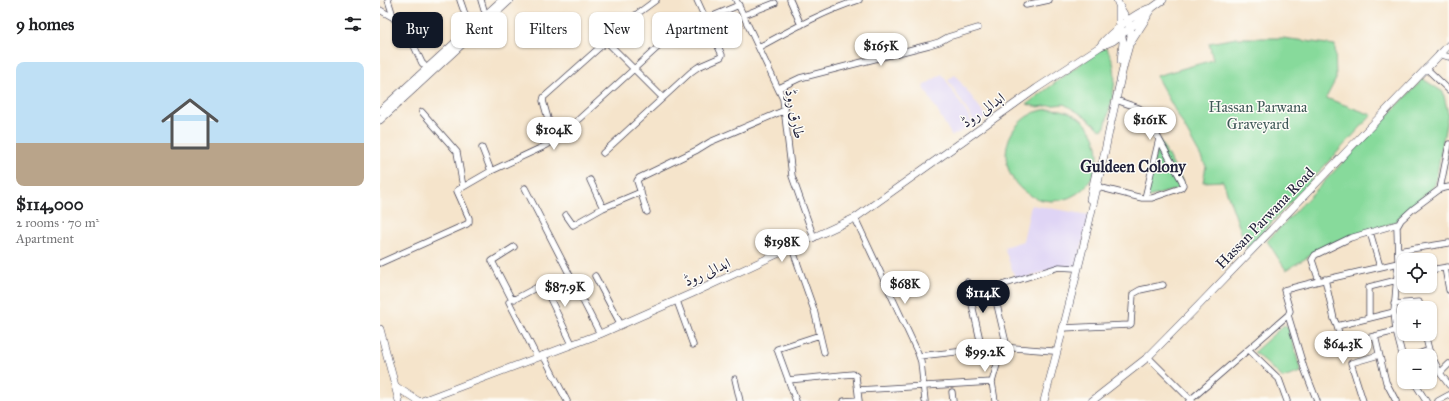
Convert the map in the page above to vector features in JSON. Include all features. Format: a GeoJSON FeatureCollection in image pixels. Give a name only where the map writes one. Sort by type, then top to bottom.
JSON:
{"type":"FeatureCollection","features":[{"type":"Feature","properties":{"kind":"main road"},"geometry":{"type":"LineString","coordinates":[[489,12],[502,0]]}},
{"type":"Feature","properties":{"kind":"main road"},"geometry":{"type":"LineString","coordinates":[[380,120],[510,0]]}},
{"type":"Feature","properties":{"kind":"main road"},"geometry":{"type":"LineString","coordinates":[[1129,46],[1152,8],[1163,0]]}},
{"type":"Feature","properties":{"kind":"main road"},"geometry":{"type":"LineString","coordinates":[[1040,401],[1116,100],[1122,68],[1125,28],[1118,4]]}},
{"type":"Feature","properties":{"kind":"main road","name":"ابدالی روڈ"},"geometry":{"type":"LineString","coordinates":[[422,401],[600,334],[814,238],[855,218],[1037,88],[1104,44],[1106,38],[1147,15],[1152,8]]}},
{"type":"Feature","properties":{"kind":"main road"},"geometry":{"type":"LineString","coordinates":[[1044,401],[1098,187],[1100,164],[1122,68],[1129,46],[1131,32],[1125,28]]}},
{"type":"Feature","properties":{"kind":"main road"},"geometry":{"type":"LineString","coordinates":[[1104,44],[1116,46],[1122,56]]}},
{"type":"Feature","properties":{"kind":"main road","name":"Hassan Parwana Road"},"geometry":{"type":"LineString","coordinates":[[1092,401],[1148,357],[1449,44]]}},
{"type":"Feature","properties":{"kind":"main road"},"geometry":{"type":"LineString","coordinates":[[380,112],[451,46]]}},
{"type":"Feature","properties":{"kind":"main road"},"geometry":{"type":"LineString","coordinates":[[380,329],[398,401]]}},
{"type":"Feature","properties":{"kind":"main road"},"geometry":{"type":"LineString","coordinates":[[395,386],[418,401]]}},
{"type":"Feature","properties":{"kind":"street"},"geometry":{"type":"LineString","coordinates":[[388,0],[392,12]]}},
{"type":"Feature","properties":{"kind":"street"},"geometry":{"type":"LineString","coordinates":[[460,0],[464,12]]}},
{"type":"Feature","properties":{"kind":"street"},"geometry":{"type":"LineString","coordinates":[[481,0],[484,10]]}},
{"type":"Feature","properties":{"kind":"street"},"geometry":{"type":"LineString","coordinates":[[640,12],[656,0]]}},
{"type":"Feature","properties":{"kind":"street"},"geometry":{"type":"LineString","coordinates":[[697,0],[703,12]]}},
{"type":"Feature","properties":{"kind":"street"},"geometry":{"type":"LineString","coordinates":[[790,0],[802,25]]}},
{"type":"Feature","properties":{"kind":"street"},"geometry":{"type":"LineString","coordinates":[[759,47],[802,25],[859,0]]}},
{"type":"Feature","properties":{"kind":"street"},"geometry":{"type":"LineString","coordinates":[[1026,4],[1049,0]]}},
{"type":"Feature","properties":{"kind":"street"},"geometry":{"type":"LineString","coordinates":[[719,12],[738,2]]}},
{"type":"Feature","properties":{"kind":"street","name":"طارق روڈ"},"geometry":{"type":"LineString","coordinates":[[738,2],[779,88],[785,110],[792,176],[814,238]]}},
{"type":"Feature","properties":{"kind":"street"},"geometry":{"type":"LineString","coordinates":[[744,15],[774,3]]}},
{"type":"Feature","properties":{"kind":"street"},"geometry":{"type":"LineString","coordinates":[[380,10],[392,17]]}},
{"type":"Feature","properties":{"kind":"street"},"geometry":{"type":"LineString","coordinates":[[779,88],[800,78],[929,45],[948,37],[978,28]]}},
{"type":"Feature","properties":{"kind":"street"},"geometry":{"type":"LineString","coordinates":[[415,48],[424,65]]}},
{"type":"Feature","properties":{"kind":"street"},"geometry":{"type":"LineString","coordinates":[[554,140],[543,98],[599,48]]}},
{"type":"Feature","properties":{"kind":"street"},"geometry":{"type":"LineString","coordinates":[[612,48],[663,98]]}},
{"type":"Feature","properties":{"kind":"street"},"geometry":{"type":"LineString","coordinates":[[380,263],[467,224],[469,222],[469,218],[457,191],[491,171],[547,145],[554,140],[657,48]]}},
{"type":"Feature","properties":{"kind":"street"},"geometry":{"type":"LineString","coordinates":[[603,153],[698,67],[721,57],[722,55],[719,48]]}},
{"type":"Feature","properties":{"kind":"street"},"geometry":{"type":"LineString","coordinates":[[1439,54],[1449,57]]}},
{"type":"Feature","properties":{"kind":"street"},"geometry":{"type":"LineString","coordinates":[[1426,68],[1449,90]]}},
{"type":"Feature","properties":{"kind":"street"},"geometry":{"type":"LineString","coordinates":[[1098,187],[1130,196],[1152,198],[1181,188],[1183,185],[1142,109],[1116,100]]}},
{"type":"Feature","properties":{"kind":"street"},"geometry":{"type":"LineString","coordinates":[[647,212],[637,180],[641,177],[663,168],[710,142],[785,110]]}},
{"type":"Feature","properties":{"kind":"street"},"geometry":{"type":"LineString","coordinates":[[422,112],[457,152],[463,187]]}},
{"type":"Feature","properties":{"kind":"street"},"geometry":{"type":"LineString","coordinates":[[1145,198],[1159,139]]}},
{"type":"Feature","properties":{"kind":"street"},"geometry":{"type":"LineString","coordinates":[[1440,190],[1449,144]]}},
{"type":"Feature","properties":{"kind":"street"},"geometry":{"type":"LineString","coordinates":[[482,148],[491,171]]}},
{"type":"Feature","properties":{"kind":"street"},"geometry":{"type":"LineString","coordinates":[[590,180],[603,208]]}},
{"type":"Feature","properties":{"kind":"street"},"geometry":{"type":"LineString","coordinates":[[1396,331],[1342,344],[1338,326],[1334,319],[1322,280],[1312,260],[1315,255],[1344,240],[1398,224],[1413,209],[1440,190],[1449,187]]}},
{"type":"Feature","properties":{"kind":"street"},"geometry":{"type":"LineString","coordinates":[[525,188],[600,334]]}},
{"type":"Feature","properties":{"kind":"street"},"geometry":{"type":"LineString","coordinates":[[566,216],[573,225],[603,208],[640,192]]}},
{"type":"Feature","properties":{"kind":"street"},"geometry":{"type":"LineString","coordinates":[[855,218],[919,356],[925,401]]}},
{"type":"Feature","properties":{"kind":"street"},"geometry":{"type":"LineString","coordinates":[[1398,224],[1398,251],[1449,243]]}},
{"type":"Feature","properties":{"kind":"street"},"geometry":{"type":"LineString","coordinates":[[1370,232],[1380,267]]}},
{"type":"Feature","properties":{"kind":"street"},"geometry":{"type":"LineString","coordinates":[[514,247],[492,261],[511,298],[515,299],[543,284],[572,344]]}},
{"type":"Feature","properties":{"kind":"street"},"geometry":{"type":"LineString","coordinates":[[792,248],[814,310],[824,352]]}},
{"type":"Feature","properties":{"kind":"street"},"geometry":{"type":"LineString","coordinates":[[1148,357],[1191,401],[1288,315],[1290,311],[1284,290],[1397,262]]}},
{"type":"Feature","properties":{"kind":"street"},"geometry":{"type":"LineString","coordinates":[[970,295],[1059,267],[1074,268]]}},
{"type":"Feature","properties":{"kind":"street"},"geometry":{"type":"LineString","coordinates":[[1437,269],[1447,267],[1449,291]]}},
{"type":"Feature","properties":{"kind":"street"},"geometry":{"type":"LineString","coordinates":[[595,276],[620,325]]}},
{"type":"Feature","properties":{"kind":"street"},"geometry":{"type":"LineString","coordinates":[[1369,318],[1369,287],[1397,278],[1394,312],[1396,331],[1401,349]]}},
{"type":"Feature","properties":{"kind":"street"},"geometry":{"type":"LineString","coordinates":[[967,282],[982,349]]}},
{"type":"Feature","properties":{"kind":"street"},"geometry":{"type":"LineString","coordinates":[[1063,328],[1129,325],[1134,294],[1140,290],[1163,285]]}},
{"type":"Feature","properties":{"kind":"street"},"geometry":{"type":"LineString","coordinates":[[993,288],[1005,347],[992,382],[995,401]]}},
{"type":"Feature","properties":{"kind":"street"},"geometry":{"type":"LineString","coordinates":[[677,300],[693,345]]}},
{"type":"Feature","properties":{"kind":"street"},"geometry":{"type":"LineString","coordinates":[[509,302],[567,401]]}},
{"type":"Feature","properties":{"kind":"street"},"geometry":{"type":"LineString","coordinates":[[1338,326],[1394,312]]}},
{"type":"Feature","properties":{"kind":"street"},"geometry":{"type":"LineString","coordinates":[[1288,315],[1304,368],[1317,401]]}},
{"type":"Feature","properties":{"kind":"street"},"geometry":{"type":"LineString","coordinates":[[796,401],[777,349],[820,335]]}},
{"type":"Feature","properties":{"kind":"street"},"geometry":{"type":"LineString","coordinates":[[1375,336],[1386,382],[1396,401]]}},
{"type":"Feature","properties":{"kind":"street"},"geometry":{"type":"LineString","coordinates":[[919,356],[1005,347],[1053,351]]}},
{"type":"Feature","properties":{"kind":"street"},"geometry":{"type":"LineString","coordinates":[[1249,350],[1279,379],[1287,401]]}},
{"type":"Feature","properties":{"kind":"street"},"geometry":{"type":"LineString","coordinates":[[1363,401],[1351,363],[1379,355]]}},
{"type":"Feature","properties":{"kind":"street"},"geometry":{"type":"LineString","coordinates":[[1440,372],[1449,364]]}},
{"type":"Feature","properties":{"kind":"street"},"geometry":{"type":"LineString","coordinates":[[1437,366],[1449,385]]}},
{"type":"Feature","properties":{"kind":"street"},"geometry":{"type":"LineString","coordinates":[[788,380],[853,374],[856,376],[859,400],[844,401]]}},
{"type":"Feature","properties":{"kind":"street"},"geometry":{"type":"LineString","coordinates":[[735,378],[740,401]]}},
{"type":"Feature","properties":{"kind":"street"},"geometry":{"type":"LineString","coordinates":[[858,390],[992,382]]}},
{"type":"Feature","properties":{"kind":"street"},"geometry":{"type":"LineString","coordinates":[[1418,389],[1424,400]]}},
{"type":"Feature","properties":{"kind":"street"},"geometry":{"type":"LineString","coordinates":[[952,392],[953,401]]}},
{"type":"Feature","properties":{"kind":"street"},"geometry":{"type":"LineString","coordinates":[[1438,401],[1449,395]]}},
{"type":"Feature","properties":{"kind":"shaded area"},"geometry":{"type":"Polygon","coordinates":[[[942,74],[974,125],[952,136],[923,86],[942,74]]]}},
{"type":"Feature","properties":{"kind":"shaded area"},"geometry":{"type":"Polygon","coordinates":[[[955,75],[987,117],[975,123],[948,80],[955,75]]]}},
{"type":"Feature","properties":{"kind":"shaded area"},"geometry":{"type":"Polygon","coordinates":[[[1031,205],[1090,215],[1076,269],[1059,267],[1016,281],[1004,247],[1023,241],[1031,205]]]}},
{"type":"Feature","properties":{"kind":"green space","name":"Hassan Parwana Graveyard"},"geometry":{"type":"Polygon","coordinates":[[[1237,38],[1283,38],[1335,45],[1336,79],[1326,98],[1372,115],[1247,249],[1223,181],[1203,182],[1206,166],[1156,76],[1213,60],[1209,43],[1237,38]]]}},
{"type":"Feature","properties":{"kind":"green space"},"geometry":{"type":"Polygon","coordinates":[[[1106,48],[1114,66],[1115,76],[1105,127],[1101,130],[1086,117],[1064,104],[1037,107],[1027,104],[1099,50],[1106,48]]]}},
{"type":"Feature","properties":{"kind":"green space"},"geometry":{"type":"Polygon","coordinates":[[[1423,79],[1443,92],[1448,113],[1435,185],[1395,222],[1330,244],[1286,270],[1267,241],[1423,79]]]}},
{"type":"Feature","properties":{"kind":"green space"},"geometry":{"type":"Polygon","coordinates":[[[1052,109],[1070,112],[1085,122],[1095,137],[1098,155],[1095,173],[1085,188],[1070,198],[1052,201],[1034,198],[1019,188],[1009,173],[1006,155],[1009,137],[1019,122],[1034,112],[1052,109]]]}},
{"type":"Feature","properties":{"kind":"green space"},"geometry":{"type":"Polygon","coordinates":[[[1159,139],[1182,181],[1181,188],[1145,198],[1159,139]]]}},
{"type":"Feature","properties":{"kind":"green space"},"geometry":{"type":"Polygon","coordinates":[[[1284,325],[1289,329],[1301,372],[1283,378],[1254,352],[1284,325]]]}},
{"type":"Feature","properties":{"kind":"district","name":"Guldeen Colony"},"geometry":{"type":"Point","coordinates":[1133,166]}}]}
